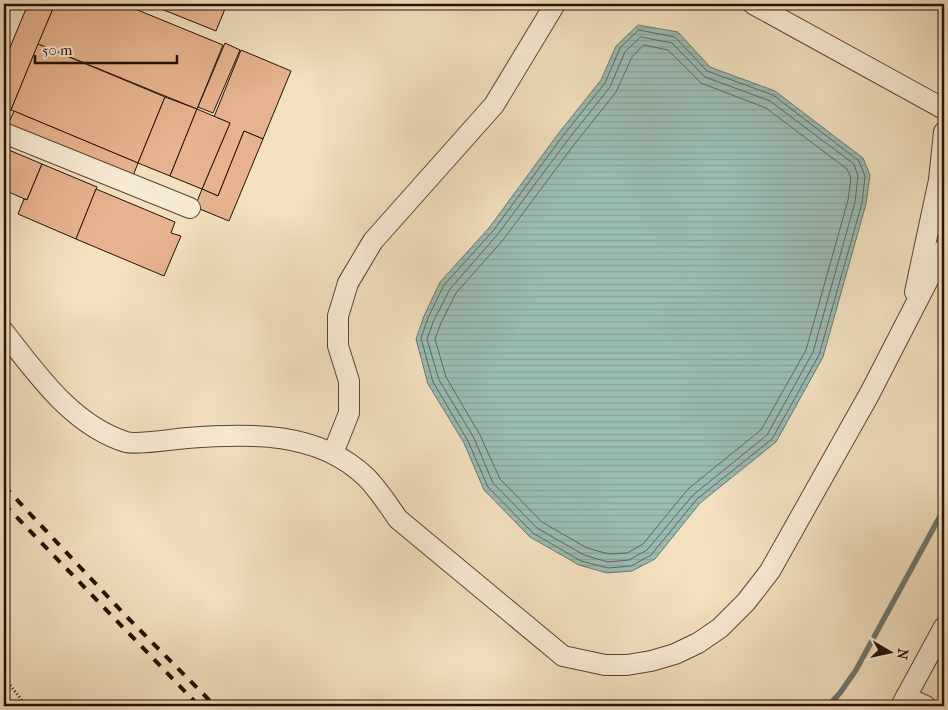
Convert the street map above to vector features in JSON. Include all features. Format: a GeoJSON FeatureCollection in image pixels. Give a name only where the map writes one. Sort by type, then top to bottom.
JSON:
{"type":"FeatureCollection","features":[{"type":"Feature","properties":{"kind":"street"},"geometry":{"type":"LineString","coordinates":[[333,453],[349,413],[349,381],[338,346],[338,316],[348,283],[373,241],[494,104],[554,4]]}},
{"type":"Feature","properties":{"kind":"street"},"geometry":{"type":"LineString","coordinates":[[752,4],[944,109]]}},
{"type":"Feature","properties":{"kind":"street"},"geometry":{"type":"LineString","coordinates":[[911,314],[922,252],[939,180],[944,132]]}},
{"type":"Feature","properties":{"kind":"street"},"geometry":{"type":"LineString","coordinates":[[4,133],[190,208]]}},
{"type":"Feature","properties":{"kind":"street"},"geometry":{"type":"LineString","coordinates":[[4,332],[45,384],[77,414],[101,430],[129,443],[222,436],[263,436],[317,446],[333,453],[366,478],[382,496],[398,519],[564,656],[605,665],[626,665],[651,661],[675,654],[698,643],[720,628],[746,602],[770,571],[870,393],[944,249]]}},
{"type":"Feature","properties":{"kind":"street"},"geometry":{"type":"LineString","coordinates":[[926,706],[904,701],[944,627]]}},
{"type":"Feature","properties":{"kind":"path"},"geometry":{"type":"LineString","coordinates":[[4,677],[26,706]]}},
{"type":"Feature","properties":{"kind":"water"},"geometry":{"type":"Polygon","coordinates":[[[638,25],[678,32],[710,67],[775,91],[863,158],[870,175],[866,204],[823,357],[776,442],[700,503],[655,559],[632,571],[607,573],[579,565],[530,537],[484,490],[464,443],[428,384],[416,339],[424,316],[440,282],[489,228],[558,134],[601,80],[616,46],[638,25]]]}},
{"type":"Feature","properties":{"kind":"building"},"geometry":{"type":"Polygon","coordinates":[[[28,4],[55,4],[11,110],[4,107],[4,62],[28,4]]]}},
{"type":"Feature","properties":{"kind":"building"},"geometry":{"type":"Polygon","coordinates":[[[55,4],[123,4],[223,45],[197,109],[38,44],[55,4]]]}},
{"type":"Feature","properties":{"kind":"building"},"geometry":{"type":"Polygon","coordinates":[[[149,4],[227,4],[216,31],[149,4]]]}},
{"type":"Feature","properties":{"kind":"building"},"geometry":{"type":"Polygon","coordinates":[[[225,43],[240,50],[213,113],[198,107],[225,43]]]}},
{"type":"Feature","properties":{"kind":"building"},"geometry":{"type":"Polygon","coordinates":[[[38,44],[165,97],[138,163],[11,110],[38,44]]]}},
{"type":"Feature","properties":{"kind":"building"},"geometry":{"type":"Polygon","coordinates":[[[241,50],[291,71],[263,139],[244,131],[218,196],[202,189],[230,123],[214,117],[241,50]]]}},
{"type":"Feature","properties":{"kind":"building"},"geometry":{"type":"Polygon","coordinates":[[[165,97],[197,109],[170,176],[138,163],[165,97]]]}},
{"type":"Feature","properties":{"kind":"building"},"geometry":{"type":"Polygon","coordinates":[[[197,109],[230,123],[202,189],[170,176],[197,109]]]}},
{"type":"Feature","properties":{"kind":"building"},"geometry":{"type":"Polygon","coordinates":[[[14,111],[138,163],[133,176],[7,127],[14,111]]]}},
{"type":"Feature","properties":{"kind":"building"},"geometry":{"type":"Polygon","coordinates":[[[244,131],[263,139],[229,221],[195,207],[202,189],[218,196],[244,131]]]}},
{"type":"Feature","properties":{"kind":"building"},"geometry":{"type":"Polygon","coordinates":[[[4,148],[42,164],[27,200],[4,190],[4,148]]]}},
{"type":"Feature","properties":{"kind":"building"},"geometry":{"type":"Polygon","coordinates":[[[42,164],[97,187],[76,239],[18,214],[24,199],[27,200],[42,164]]]}},
{"type":"Feature","properties":{"kind":"building"},"geometry":{"type":"Polygon","coordinates":[[[96,189],[175,222],[171,233],[181,236],[164,276],[76,239],[96,189]]]}},
{"type":"Feature","properties":{"kind":"waterway"},"geometry":{"type":"LineString","coordinates":[[828,706],[856,670],[944,509]]}},
{"type":"Feature","properties":{"kind":"railway"},"geometry":{"type":"LineString","coordinates":[[4,486],[126,616],[215,706]]}},
{"type":"Feature","properties":{"kind":"railway"},"geometry":{"type":"LineString","coordinates":[[4,504],[199,706]]}}]}
